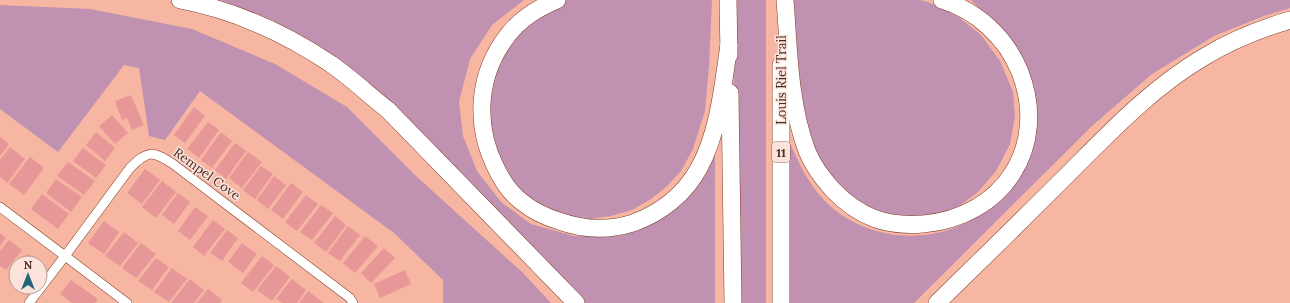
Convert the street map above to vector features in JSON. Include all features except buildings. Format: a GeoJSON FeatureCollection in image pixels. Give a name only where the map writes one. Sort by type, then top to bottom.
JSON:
{"type":"FeatureCollection","features":[{"type":"Feature","properties":{"kind":"highway"},"geometry":{"type":"LineString","coordinates":[[180,0],[219,10],[282,35],[332,65],[388,110],[576,303]]}},
{"type":"Feature","properties":{"kind":"highway"},"geometry":{"type":"LineString","coordinates":[[557,0],[535,11],[521,22],[508,34],[498,49],[485,82],[481,101],[481,121],[484,140],[490,158],[508,188],[521,201],[537,212],[569,225],[605,229],[623,226],[662,209],[676,198],[689,184],[700,167],[714,130],[720,107],[729,45]]}},
{"type":"Feature","properties":{"kind":"highway"},"geometry":{"type":"LineString","coordinates":[[728,0],[733,303]]}},
{"type":"Feature","properties":{"kind":"highway","name":"Louis Riel Trail"},"geometry":{"type":"LineString","coordinates":[[780,0],[782,303]]}},
{"type":"Feature","properties":{"kind":"highway"},"geometry":{"type":"LineString","coordinates":[[784,0],[796,115],[808,152],[815,167],[827,183],[855,210],[874,219],[892,223],[913,225],[950,220],[968,214],[983,205],[1007,182],[1022,154],[1028,136],[1029,119],[1025,88],[1018,66],[1009,50],[998,36],[967,10],[942,0]]}},
{"type":"Feature","properties":{"kind":"highway"},"geometry":{"type":"LineString","coordinates":[[937,303],[1118,124],[1166,83],[1204,57],[1227,45],[1290,20]]}},
{"type":"Feature","properties":{"kind":"street","name":"Rempel Cove"},"geometry":{"type":"LineString","coordinates":[[65,256],[130,168],[141,157],[152,153],[173,164],[350,298],[353,303]]}},
{"type":"Feature","properties":{"kind":"street"},"geometry":{"type":"LineString","coordinates":[[0,206],[127,303]]}},
{"type":"Feature","properties":{"kind":"street"},"geometry":{"type":"LineString","coordinates":[[29,303],[65,256]]}},
{"type":"Feature","properties":{"kind":"shaded area"},"geometry":{"type":"Polygon","coordinates":[[[220,0],[524,0],[492,25],[470,59],[459,102],[463,136],[477,171],[501,202],[531,224],[574,236],[615,235],[651,221],[715,144],[715,303],[582,303],[315,45],[272,20],[220,0]]]}},
{"type":"Feature","properties":{"kind":"shaded area"},"geometry":{"type":"Polygon","coordinates":[[[562,0],[712,0],[705,111],[693,149],[681,171],[666,187],[651,199],[632,210],[611,216],[589,219],[569,216],[543,208],[525,198],[497,166],[483,100],[509,37],[562,0]]]}},
{"type":"Feature","properties":{"kind":"shaded area"},"geometry":{"type":"Polygon","coordinates":[[[733,0],[766,0],[766,303],[735,303],[733,0]]]}},
{"type":"Feature","properties":{"kind":"shaded area"},"geometry":{"type":"Polygon","coordinates":[[[788,0],[920,0],[928,2],[956,15],[981,35],[1000,61],[1013,92],[1015,116],[1010,144],[996,171],[978,192],[958,207],[932,215],[903,218],[881,214],[862,206],[837,187],[818,160],[796,100],[788,0]]]}},
{"type":"Feature","properties":{"kind":"shaded area"},"geometry":{"type":"Polygon","coordinates":[[[971,0],[1290,0],[1290,8],[1264,16],[1214,36],[1152,74],[1092,126],[914,303],[785,303],[785,133],[797,160],[812,186],[825,201],[842,216],[862,226],[883,233],[906,236],[928,235],[950,230],[970,221],[993,204],[1028,157],[1010,39],[971,0]]]}},
{"type":"Feature","properties":{"kind":"shaded area"},"geometry":{"type":"Polygon","coordinates":[[[0,5],[90,9],[192,29],[275,64],[347,107],[416,176],[523,273],[551,303],[443,303],[443,280],[394,233],[200,91],[165,140],[149,136],[139,68],[124,65],[58,152],[0,109],[0,5]]]}}]}
